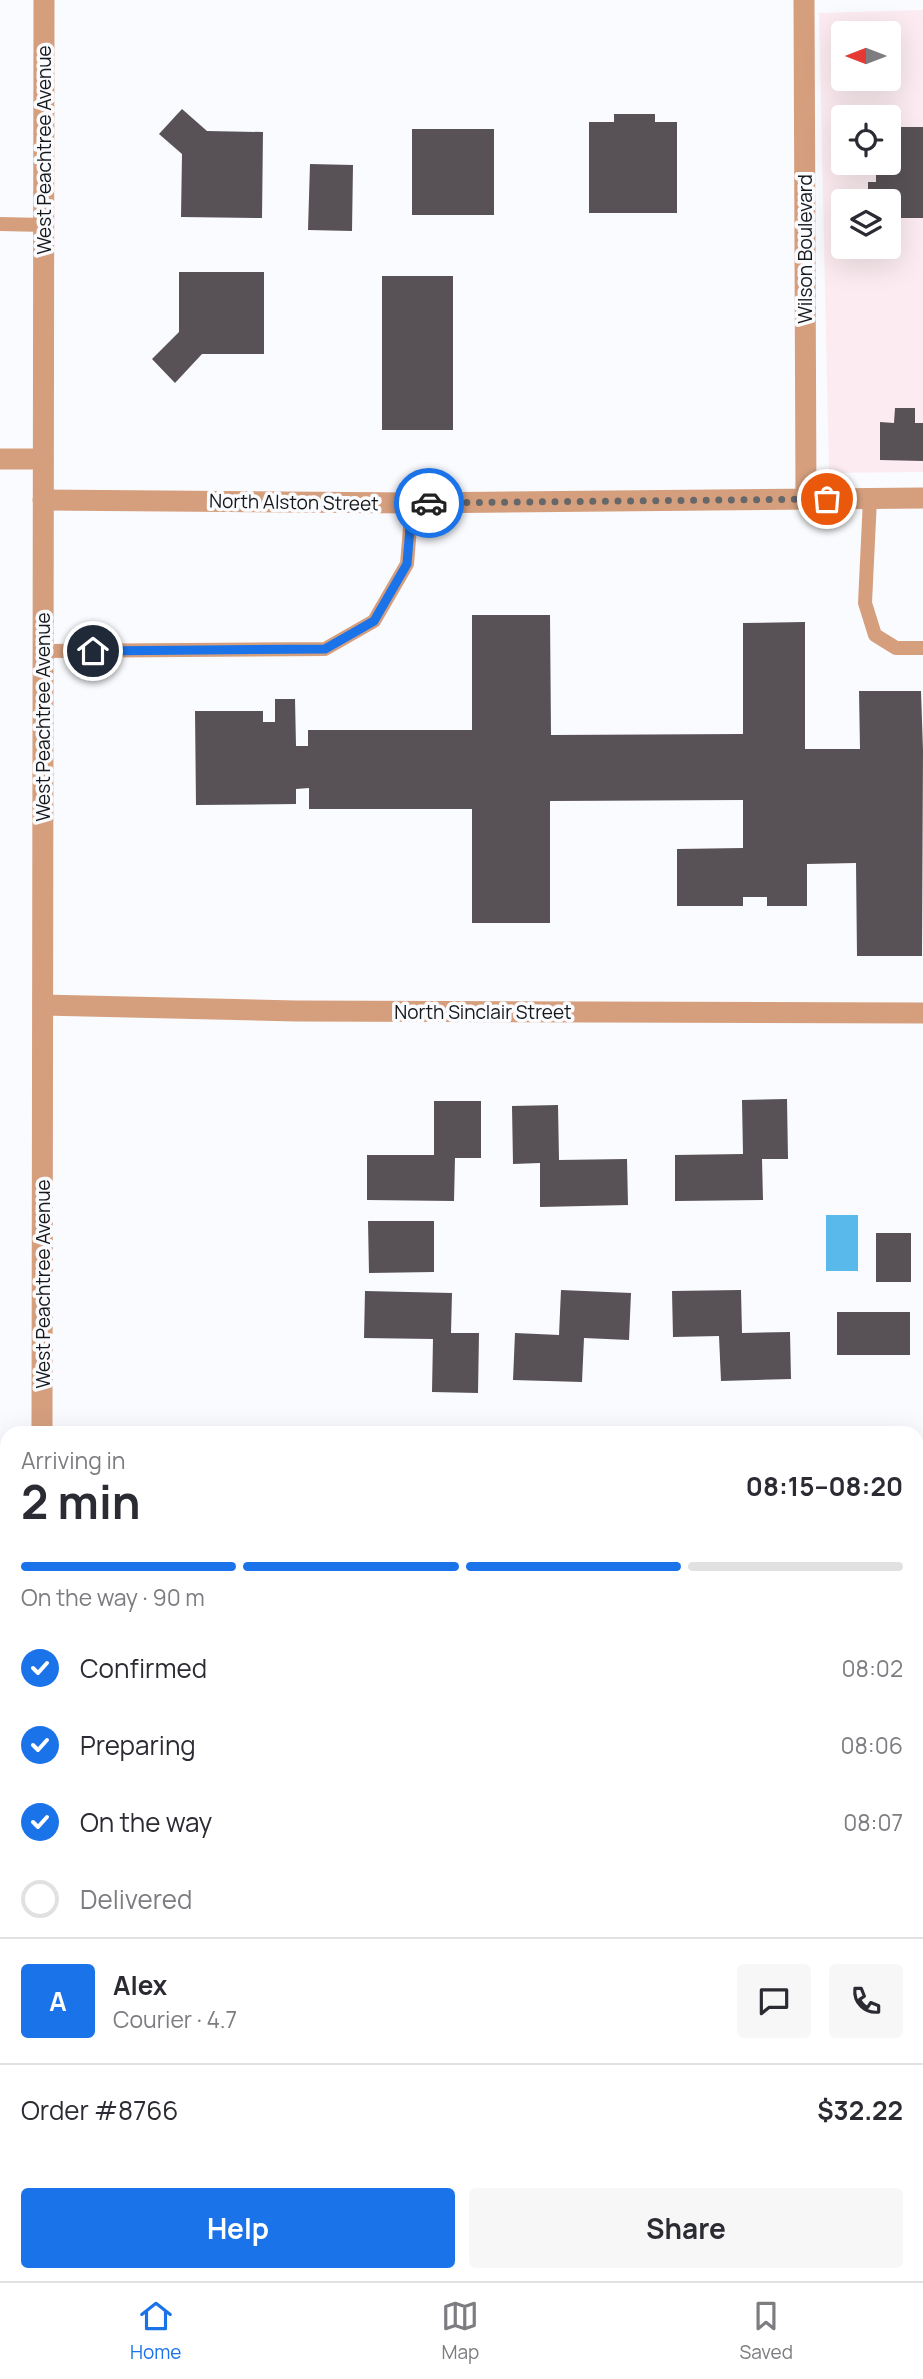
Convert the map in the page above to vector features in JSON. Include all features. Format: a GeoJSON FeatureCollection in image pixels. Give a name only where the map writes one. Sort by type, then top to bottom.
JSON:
{"type":"FeatureCollection","features":[{"type":"Feature","properties":{"kind":"street","name":"West Peachtree Avenue"},"geometry":{"type":"LineString","coordinates":[[43,1426],[44,0]]}},
{"type":"Feature","properties":{"kind":"street","name":"Wilson Boulevard"},"geometry":{"type":"LineString","coordinates":[[804,0],[806,499]]}},
{"type":"Feature","properties":{"kind":"street"},"geometry":{"type":"LineString","coordinates":[[0,459],[43,459]]}},
{"type":"Feature","properties":{"kind":"street","name":"North Alston Street"},"geometry":{"type":"LineString","coordinates":[[43,500],[412,503],[923,498]]}},
{"type":"Feature","properties":{"kind":"street","name":"North Sinclair Street"},"geometry":{"type":"LineString","coordinates":[[43,1005],[309,1011],[923,1013]]}},
{"type":"Feature","properties":{"kind":"lane"},"geometry":{"type":"LineString","coordinates":[[0,224],[44,225]]}},
{"type":"Feature","properties":{"kind":"lane"},"geometry":{"type":"LineString","coordinates":[[870,499],[865,603],[875,635],[896,648],[923,648]]}},
{"type":"Feature","properties":{"kind":"lane"},"geometry":{"type":"LineString","coordinates":[[43,651],[325,649],[374,621],[407,564],[412,503]]}},
{"type":"Feature","properties":{"kind":"shaded area"},"geometry":{"type":"Polygon","coordinates":[[[923,10],[923,472],[829,473],[819,13],[923,10]]]}},
{"type":"Feature","properties":{"kind":"water"},"geometry":{"type":"Polygon","coordinates":[[[826,1215],[858,1215],[858,1271],[826,1271],[826,1215]]]}},
{"type":"Feature","properties":{"kind":"building"},"geometry":{"type":"Polygon","coordinates":[[[182,109],[207,131],[263,132],[262,218],[181,217],[182,154],[159,134],[182,109]]]}},
{"type":"Feature","properties":{"kind":"building"},"geometry":{"type":"Polygon","coordinates":[[[614,114],[655,114],[655,122],[677,122],[677,213],[589,213],[589,122],[614,122],[614,114]]]}},
{"type":"Feature","properties":{"kind":"building"},"geometry":{"type":"Polygon","coordinates":[[[901,127],[923,127],[923,218],[901,218],[901,189],[868,189],[868,182],[876,182],[876,175],[901,175],[901,127]]]}},
{"type":"Feature","properties":{"kind":"building"},"geometry":{"type":"Polygon","coordinates":[[[412,129],[494,129],[494,215],[412,215],[412,129]]]}},
{"type":"Feature","properties":{"kind":"building"},"geometry":{"type":"Polygon","coordinates":[[[310,164],[353,165],[352,231],[308,230],[310,164]]]}},
{"type":"Feature","properties":{"kind":"building"},"geometry":{"type":"Polygon","coordinates":[[[179,272],[264,272],[264,354],[202,354],[175,383],[152,359],[179,332],[179,272]]]}},
{"type":"Feature","properties":{"kind":"building"},"geometry":{"type":"Polygon","coordinates":[[[382,276],[453,276],[453,430],[382,430],[382,276]]]}},
{"type":"Feature","properties":{"kind":"building"},"geometry":{"type":"Polygon","coordinates":[[[895,408],[915,408],[915,423],[923,423],[923,461],[880,460],[880,422],[894,423],[895,408]]]}},
{"type":"Feature","properties":{"kind":"building"},"geometry":{"type":"Polygon","coordinates":[[[472,615],[550,615],[551,735],[743,734],[743,623],[805,622],[805,749],[860,749],[859,691],[921,691],[922,956],[857,956],[856,863],[807,864],[807,906],[767,906],[767,897],[743,897],[743,906],[677,906],[677,849],[743,848],[743,800],[550,801],[550,923],[472,923],[472,809],[309,809],[309,788],[296,789],[296,804],[196,805],[195,711],[263,711],[263,722],[275,722],[275,699],[295,699],[296,746],[308,746],[308,730],[472,730],[472,615]]]}},
{"type":"Feature","properties":{"kind":"building"},"geometry":{"type":"Polygon","coordinates":[[[787,1099],[788,1159],[762,1159],[763,1200],[675,1201],[675,1155],[743,1154],[742,1100],[787,1099]]]}},
{"type":"Feature","properties":{"kind":"building"},"geometry":{"type":"Polygon","coordinates":[[[434,1101],[481,1101],[481,1158],[455,1158],[454,1201],[367,1200],[367,1155],[434,1155],[434,1101]]]}},
{"type":"Feature","properties":{"kind":"building"},"geometry":{"type":"Polygon","coordinates":[[[558,1105],[559,1160],[627,1159],[628,1205],[540,1207],[540,1163],[513,1164],[512,1106],[558,1105]]]}},
{"type":"Feature","properties":{"kind":"building"},"geometry":{"type":"Polygon","coordinates":[[[368,1221],[434,1221],[434,1272],[369,1273],[368,1221]]]}},
{"type":"Feature","properties":{"kind":"building"},"geometry":{"type":"Polygon","coordinates":[[[876,1233],[911,1233],[911,1282],[876,1282],[876,1233]]]}},
{"type":"Feature","properties":{"kind":"building"},"geometry":{"type":"Polygon","coordinates":[[[561,1290],[631,1293],[629,1340],[584,1338],[582,1382],[513,1380],[515,1333],[559,1335],[561,1290]]]}},
{"type":"Feature","properties":{"kind":"building"},"geometry":{"type":"Polygon","coordinates":[[[741,1290],[742,1333],[790,1332],[791,1379],[721,1381],[719,1336],[673,1337],[672,1291],[741,1290]]]}},
{"type":"Feature","properties":{"kind":"building"},"geometry":{"type":"Polygon","coordinates":[[[365,1291],[452,1293],[451,1333],[479,1333],[478,1393],[432,1392],[433,1339],[364,1338],[365,1291]]]}},
{"type":"Feature","properties":{"kind":"building"},"geometry":{"type":"Polygon","coordinates":[[[837,1312],[910,1312],[910,1355],[837,1355],[837,1312]]]}},
{"type":"Feature","properties":{"kind":"way so far"},"geometry":{"type":"LineString","coordinates":[[429,503],[827,499]]}},
{"type":"Feature","properties":{"kind":"route"},"geometry":{"type":"LineString","coordinates":[[93,651],[325,649],[374,621],[407,564],[412,503],[429,503]]}}]}
